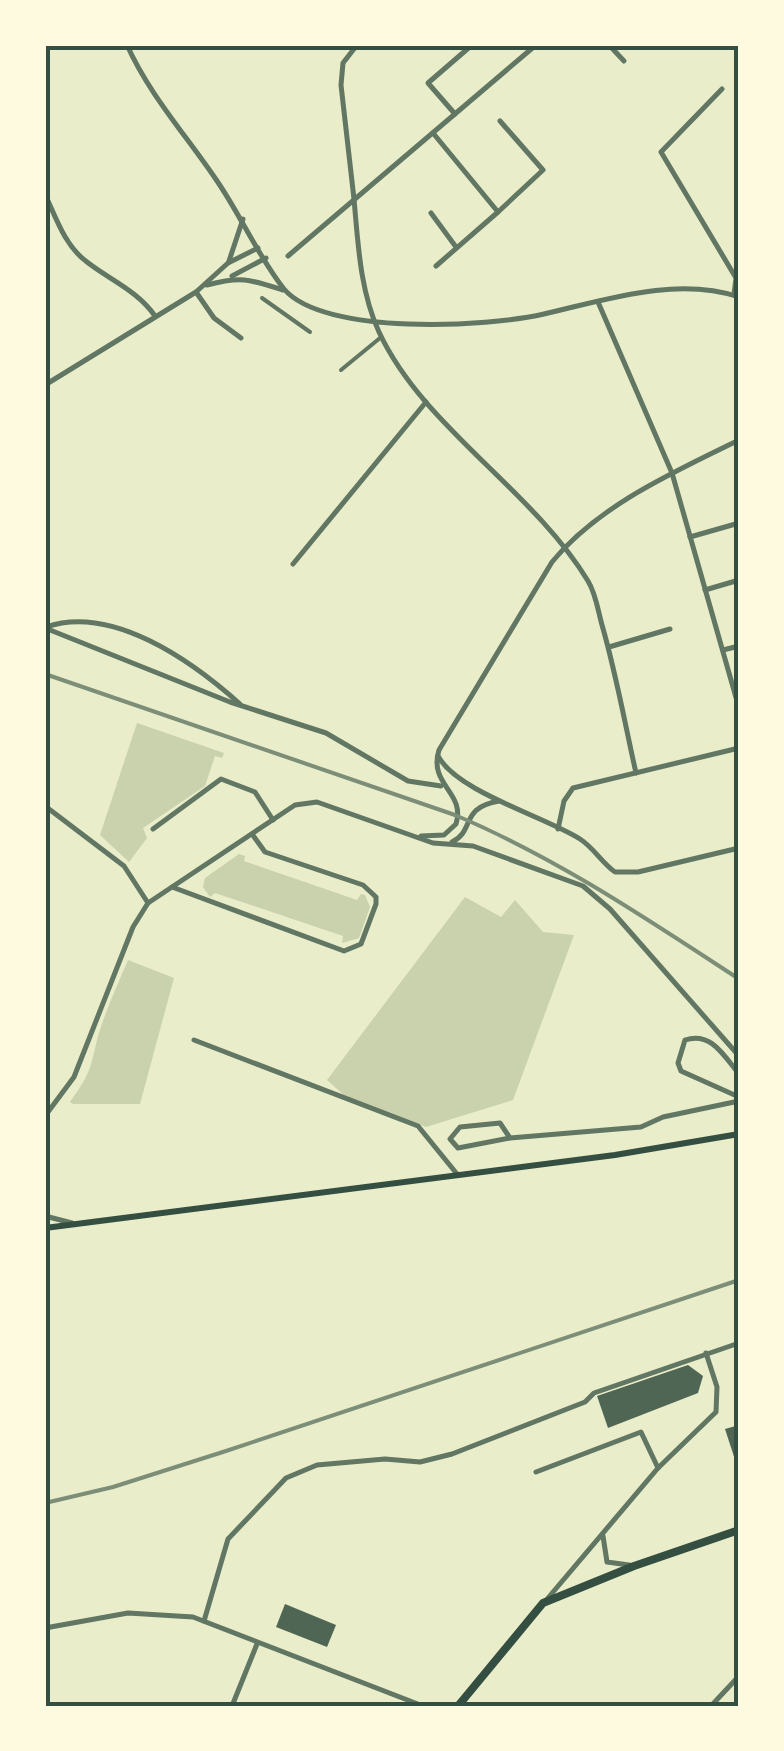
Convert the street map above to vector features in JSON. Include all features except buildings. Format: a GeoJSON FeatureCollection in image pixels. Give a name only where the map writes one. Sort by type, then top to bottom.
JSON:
{"type":"FeatureCollection","features":[{"type":"Feature","properties":{"kind":"main road"},"geometry":{"type":"LineString","coordinates":[[45,1228],[615,1155],[739,1134]]}},
{"type":"Feature","properties":{"kind":"main road"},"geometry":{"type":"LineString","coordinates":[[458,1706],[543,1604],[634,1566],[739,1530]]}},
{"type":"Feature","properties":{"kind":"street"},"geometry":{"type":"LineString","coordinates":[[127,45],[151,90],[242,218],[286,290]]}},
{"type":"Feature","properties":{"kind":"street"},"geometry":{"type":"LineString","coordinates":[[357,45],[340,74],[364,282],[374,321],[426,402],[524,500],[565,546],[591,586],[636,773]]}},
{"type":"Feature","properties":{"kind":"street"},"geometry":{"type":"LineString","coordinates":[[455,114],[428,83],[472,45]]}},
{"type":"Feature","properties":{"kind":"street"},"geometry":{"type":"LineString","coordinates":[[288,256],[536,45]]}},
{"type":"Feature","properties":{"kind":"street"},"geometry":{"type":"LineString","coordinates":[[608,45],[624,60]]}},
{"type":"Feature","properties":{"kind":"street"},"geometry":{"type":"LineString","coordinates":[[229,278],[249,278],[286,290],[318,309],[374,321],[471,325],[678,288],[736,296],[736,278],[661,152],[722,88]]}},
{"type":"Feature","properties":{"kind":"street"},"geometry":{"type":"LineString","coordinates":[[436,266],[543,170],[500,121]]}},
{"type":"Feature","properties":{"kind":"street"},"geometry":{"type":"LineString","coordinates":[[433,133],[498,212]]}},
{"type":"Feature","properties":{"kind":"street"},"geometry":{"type":"LineString","coordinates":[[45,194],[72,248],[137,295],[155,316]]}},
{"type":"Feature","properties":{"kind":"street"},"geometry":{"type":"LineString","coordinates":[[431,214],[457,248]]}},
{"type":"Feature","properties":{"kind":"street"},"geometry":{"type":"LineString","coordinates":[[228,263],[242,218]]}},
{"type":"Feature","properties":{"kind":"street"},"geometry":{"type":"LineString","coordinates":[[45,385],[196,292],[228,263],[258,248]]}},
{"type":"Feature","properties":{"kind":"street"},"geometry":{"type":"LineString","coordinates":[[204,286],[266,258]]}},
{"type":"Feature","properties":{"kind":"street"},"geometry":{"type":"LineString","coordinates":[[196,292],[214,318],[240,338]]}},
{"type":"Feature","properties":{"kind":"street"},"geometry":{"type":"LineString","coordinates":[[262,298],[310,332]]}},
{"type":"Feature","properties":{"kind":"street"},"geometry":{"type":"LineString","coordinates":[[598,302],[672,474],[739,708]]}},
{"type":"Feature","properties":{"kind":"street"},"geometry":{"type":"LineString","coordinates":[[341,370],[381,337]]}},
{"type":"Feature","properties":{"kind":"street"},"geometry":{"type":"LineString","coordinates":[[293,564],[426,402]]}},
{"type":"Feature","properties":{"kind":"street"},"geometry":{"type":"LineString","coordinates":[[473,846],[462,833],[457,804],[436,770],[437,755],[552,562],[565,546],[622,503],[739,440]]}},
{"type":"Feature","properties":{"kind":"street"},"geometry":{"type":"LineString","coordinates":[[690,537],[739,523]]}},
{"type":"Feature","properties":{"kind":"street"},"geometry":{"type":"LineString","coordinates":[[705,590],[739,580]]}},
{"type":"Feature","properties":{"kind":"street"},"geometry":{"type":"LineString","coordinates":[[45,628],[62,621],[98,621],[125,631],[201,669],[242,706]]}},
{"type":"Feature","properties":{"kind":"street"},"geometry":{"type":"LineString","coordinates":[[45,628],[242,706],[326,734],[408,781],[444,787]]}},
{"type":"Feature","properties":{"kind":"street"},"geometry":{"type":"LineString","coordinates":[[608,648],[670,630]]}},
{"type":"Feature","properties":{"kind":"street"},"geometry":{"type":"LineString","coordinates":[[723,650],[739,646]]}},
{"type":"Feature","properties":{"kind":"street"},"geometry":{"type":"LineString","coordinates":[[558,829],[564,801],[574,788],[739,748]]}},
{"type":"Feature","properties":{"kind":"street"},"geometry":{"type":"LineString","coordinates":[[437,755],[446,769],[499,801],[580,839],[608,868],[623,874],[739,848]]}},
{"type":"Feature","properties":{"kind":"street"},"geometry":{"type":"LineString","coordinates":[[153,829],[221,780],[255,792],[273,820]]}},
{"type":"Feature","properties":{"kind":"street"},"geometry":{"type":"LineString","coordinates":[[449,843],[462,833],[476,808],[499,801]]}},
{"type":"Feature","properties":{"kind":"street"},"geometry":{"type":"LineString","coordinates":[[45,1116],[79,1067],[132,927],[148,903],[295,804],[318,802],[433,842],[473,846],[592,892],[739,1056]]}},
{"type":"Feature","properties":{"kind":"street"},"geometry":{"type":"LineString","coordinates":[[45,806],[124,866],[148,903]]}},
{"type":"Feature","properties":{"kind":"street"},"geometry":{"type":"LineString","coordinates":[[416,836],[444,835],[458,820]]}},
{"type":"Feature","properties":{"kind":"street"},"geometry":{"type":"LineString","coordinates":[[172,887],[344,951],[360,944],[376,904],[371,891],[265,852],[252,834]]}},
{"type":"Feature","properties":{"kind":"street"},"geometry":{"type":"LineString","coordinates":[[739,1074],[709,1040],[695,1036],[685,1040],[678,1062],[681,1071],[739,1099]]}},
{"type":"Feature","properties":{"kind":"street"},"geometry":{"type":"LineString","coordinates":[[194,1040],[418,1126],[457,1174]]}},
{"type":"Feature","properties":{"kind":"street"},"geometry":{"type":"LineString","coordinates":[[510,1138],[500,1123],[460,1128],[450,1139],[458,1148],[510,1138],[641,1127],[664,1117],[739,1099]]}},
{"type":"Feature","properties":{"kind":"street"},"geometry":{"type":"LineString","coordinates":[[45,1216],[80,1224]]}},
{"type":"Feature","properties":{"kind":"street"},"geometry":{"type":"LineString","coordinates":[[204,1621],[228,1539],[286,1478],[317,1465],[384,1458],[420,1462],[452,1454],[585,1402],[594,1393],[739,1342]]}},
{"type":"Feature","properties":{"kind":"street"},"geometry":{"type":"LineString","coordinates":[[543,1604],[658,1468],[716,1412],[717,1387],[706,1354]]}},
{"type":"Feature","properties":{"kind":"street"},"geometry":{"type":"LineString","coordinates":[[536,1472],[641,1432],[658,1468]]}},
{"type":"Feature","properties":{"kind":"street"},"geometry":{"type":"LineString","coordinates":[[604,1533],[607,1562],[634,1566]]}},
{"type":"Feature","properties":{"kind":"street"},"geometry":{"type":"LineString","coordinates":[[45,1628],[128,1613],[193,1617],[423,1706]]}},
{"type":"Feature","properties":{"kind":"street"},"geometry":{"type":"LineString","coordinates":[[232,1706],[257,1644]]}},
{"type":"Feature","properties":{"kind":"street"},"geometry":{"type":"LineString","coordinates":[[711,1706],[739,1676]]}},
{"type":"Feature","properties":{"kind":"green space"},"geometry":{"type":"Polygon","coordinates":[[[137,723],[224,753],[222,758],[215,756],[205,786],[143,828],[147,838],[129,862],[100,835],[137,723]]]}},
{"type":"Feature","properties":{"kind":"green space"},"geometry":{"type":"Polygon","coordinates":[[[239,854],[245,856],[244,861],[357,900],[365,895],[370,907],[359,938],[342,943],[343,936],[215,893],[210,897],[203,887],[205,878],[239,854]]]}},
{"type":"Feature","properties":{"kind":"green space"},"geometry":{"type":"Polygon","coordinates":[[[465,897],[501,917],[515,900],[543,932],[574,935],[513,1100],[426,1127],[346,1097],[327,1080],[465,897]]]}},
{"type":"Feature","properties":{"kind":"green space"},"geometry":{"type":"Polygon","coordinates":[[[128,960],[174,978],[140,1104],[73,1104],[70,1102],[92,1062],[102,1023],[128,960]]]}},
{"type":"Feature","properties":{"kind":"railway"},"geometry":{"type":"LineString","coordinates":[[45,674],[455,815],[565,870],[739,979]]}},
{"type":"Feature","properties":{"kind":"railway"},"geometry":{"type":"LineString","coordinates":[[45,1503],[113,1487],[226,1451],[739,1280]]}}]}
